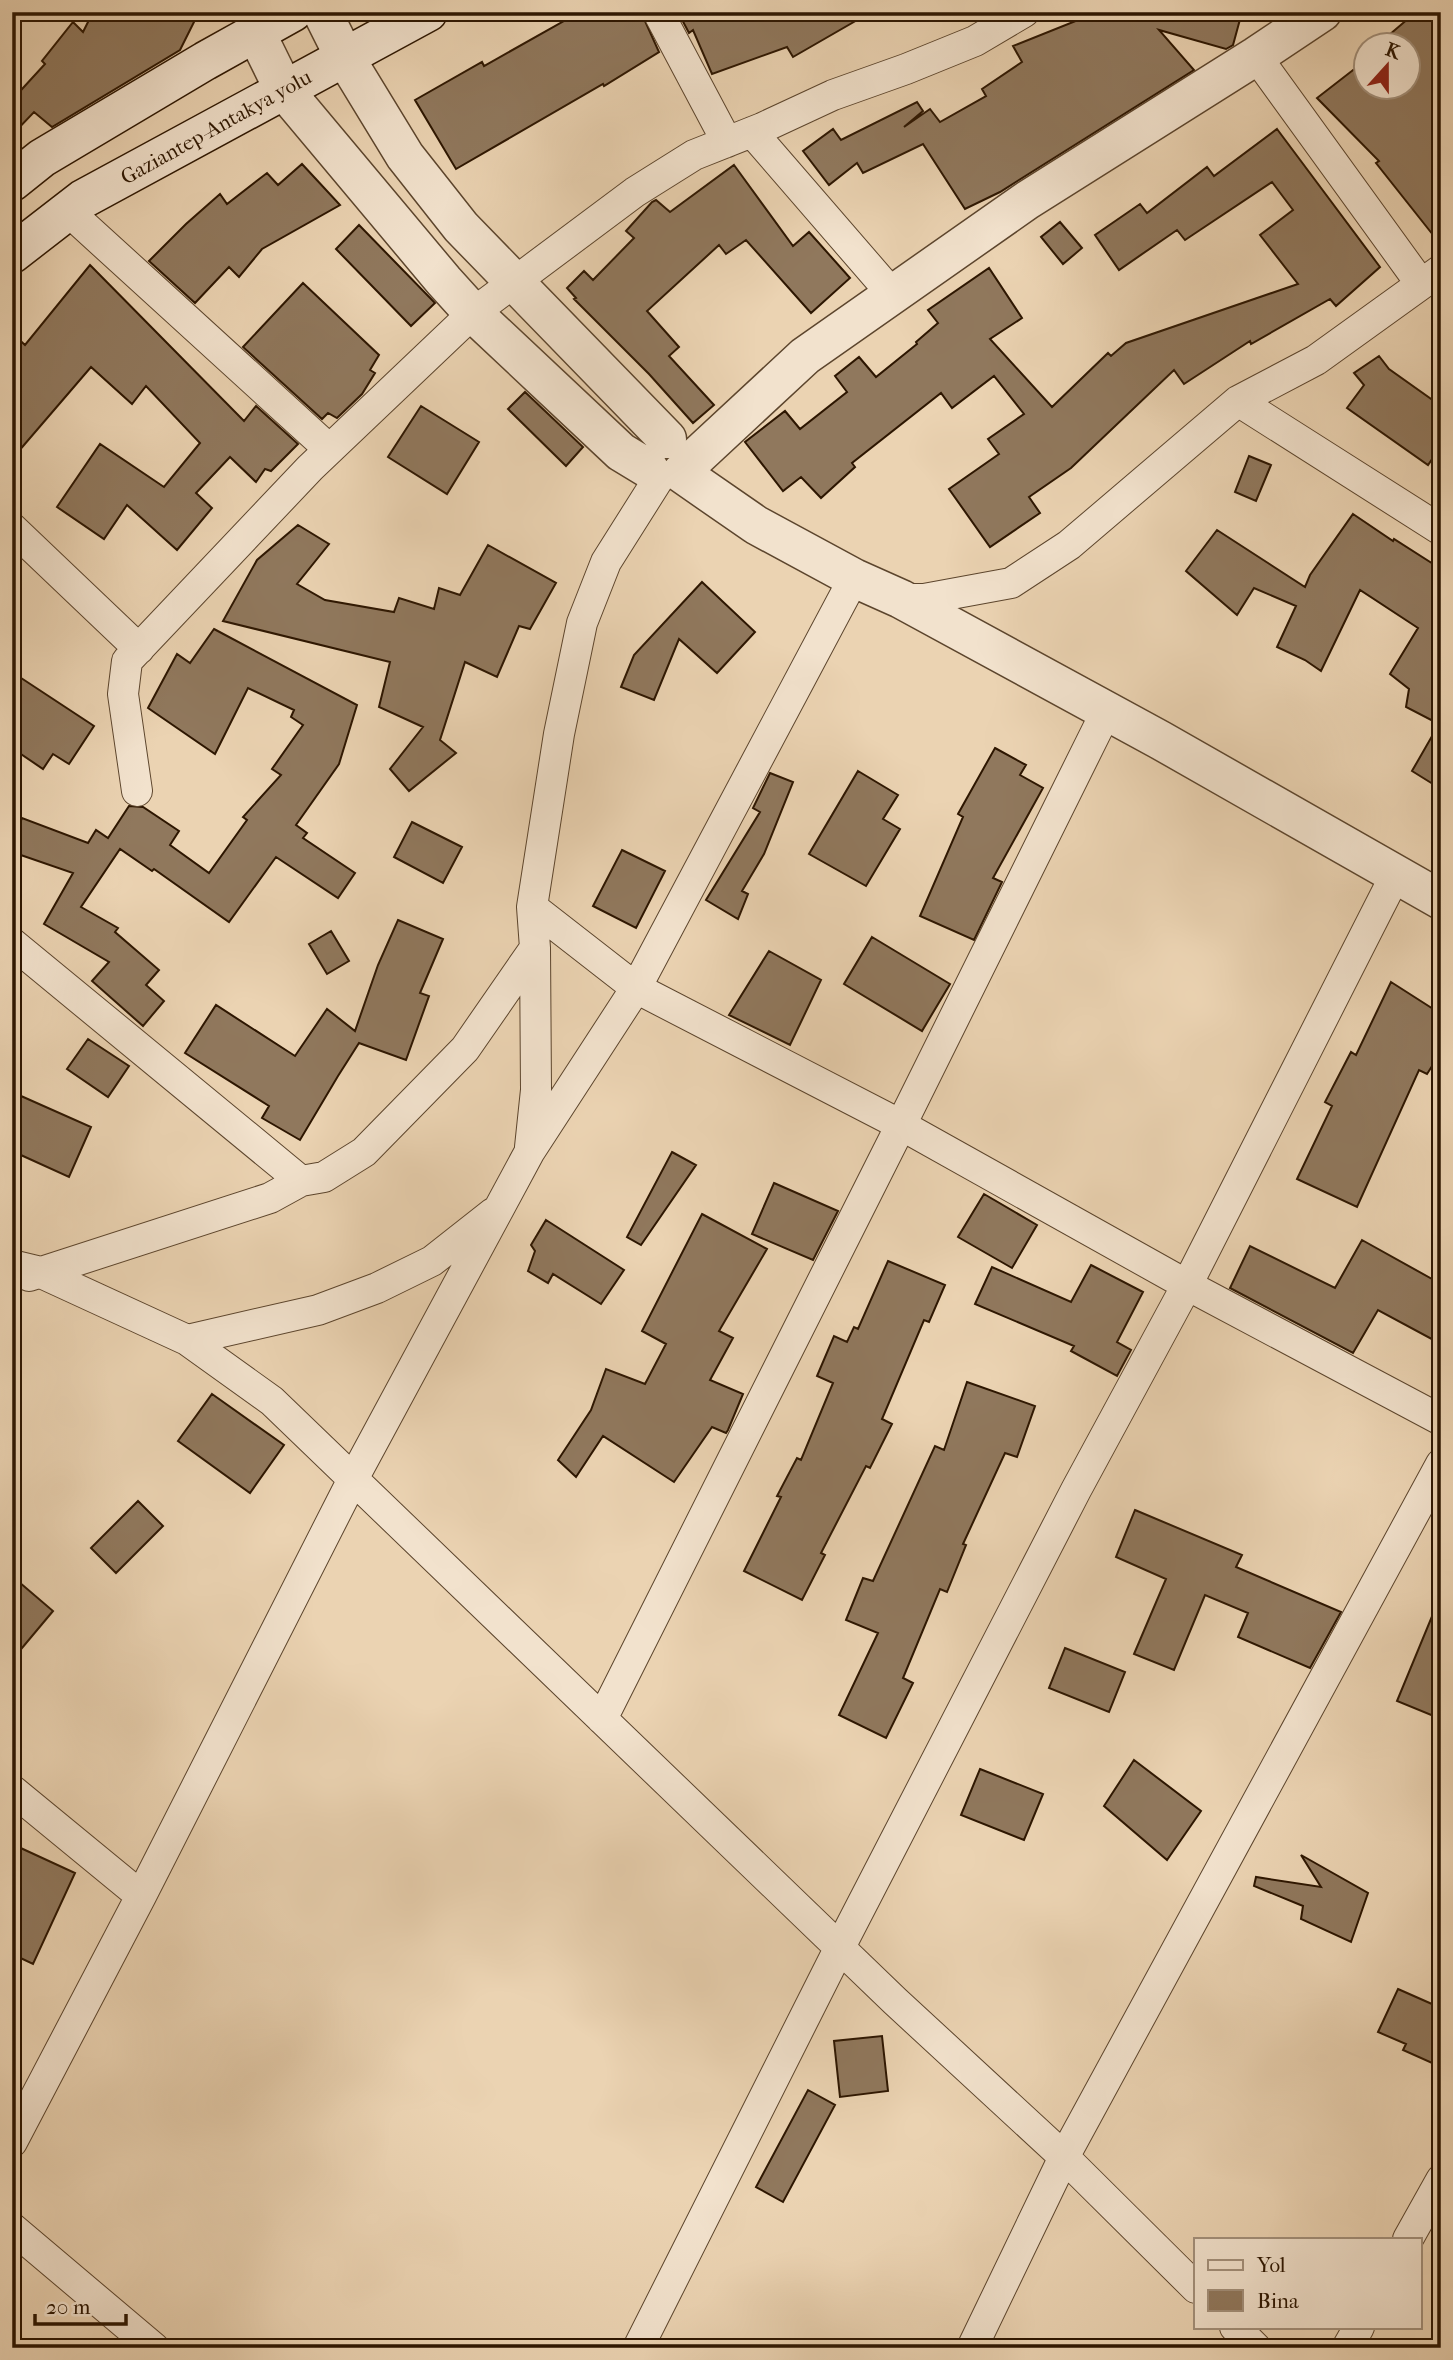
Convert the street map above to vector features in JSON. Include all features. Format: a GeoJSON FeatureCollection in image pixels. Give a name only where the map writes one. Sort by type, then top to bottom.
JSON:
{"type":"FeatureCollection","features":[{"type":"Feature","properties":{"kind":"street"},"geometry":{"type":"LineString","coordinates":[[12,182],[42,158],[293,12]]}},
{"type":"Feature","properties":{"kind":"street"},"geometry":{"type":"LineString","coordinates":[[322,12],[344,56],[405,156],[461,227],[514,281],[670,464],[757,525],[854,578],[901,599],[1160,740],[1441,900]]}},
{"type":"Feature","properties":{"kind":"street","name":"Gaziantep-Antakya yolu"},"geometry":{"type":"LineString","coordinates":[[12,254],[83,199],[428,12]]}},
{"type":"Feature","properties":{"kind":"street"},"geometry":{"type":"LineString","coordinates":[[658,12],[739,137],[893,295]]}},
{"type":"Feature","properties":{"kind":"street"},"geometry":{"type":"LineString","coordinates":[[138,791],[122,694],[127,661],[329,449],[473,313],[635,192],[694,155],[833,95],[975,41],[1024,12]]}},
{"type":"Feature","properties":{"kind":"street"},"geometry":{"type":"LineString","coordinates":[[530,1151],[536,1090],[532,907],[559,734],[582,623],[606,562],[670,464],[806,356],[1026,201],[1322,12]]}},
{"type":"Feature","properties":{"kind":"street"},"geometry":{"type":"LineString","coordinates":[[256,33],[284,90],[473,313],[621,452],[670,464]]}},
{"type":"Feature","properties":{"kind":"street"},"geometry":{"type":"LineString","coordinates":[[901,599],[924,599],[1011,583],[1069,545],[1238,401],[1316,360],[1431,277],[1256,56]]}},
{"type":"Feature","properties":{"kind":"street"},"geometry":{"type":"LineString","coordinates":[[68,211],[329,449]]}},
{"type":"Feature","properties":{"kind":"street"},"geometry":{"type":"LineString","coordinates":[[1238,401],[1441,530]]}},
{"type":"Feature","properties":{"kind":"street"},"geometry":{"type":"LineString","coordinates":[[12,528],[139,649]]}},
{"type":"Feature","properties":{"kind":"street"},"geometry":{"type":"LineString","coordinates":[[12,2142],[141,1896],[352,1481],[530,1151],[636,988],[854,578]]}},
{"type":"Feature","properties":{"kind":"street"},"geometry":{"type":"LineString","coordinates":[[602,1719],[1106,712]]}},
{"type":"Feature","properties":{"kind":"street"},"geometry":{"type":"LineString","coordinates":[[638,2348],[840,1947],[1076,1490],[1187,1285],[1395,876]]}},
{"type":"Feature","properties":{"kind":"street"},"geometry":{"type":"LineString","coordinates":[[532,907],[636,988],[901,1125],[1187,1285],[1441,1420]]}},
{"type":"Feature","properties":{"kind":"street"},"geometry":{"type":"LineString","coordinates":[[12,943],[301,1181]]}},
{"type":"Feature","properties":{"kind":"street"},"geometry":{"type":"LineString","coordinates":[[21,1274],[270,1198],[301,1181],[324,1177],[364,1152],[465,1049],[534,948]]}},
{"type":"Feature","properties":{"kind":"street"},"geometry":{"type":"LineString","coordinates":[[187,1340],[318,1310],[377,1288],[432,1261],[501,1207]]}},
{"type":"Feature","properties":{"kind":"street"},"geometry":{"type":"LineString","coordinates":[[21,1274],[187,1340],[272,1401],[352,1481],[840,1947],[1064,2157],[1194,2286]]}},
{"type":"Feature","properties":{"kind":"street"},"geometry":{"type":"LineString","coordinates":[[972,2348],[1064,2157],[1441,1464]]}},
{"type":"Feature","properties":{"kind":"street"},"geometry":{"type":"LineString","coordinates":[[12,1790],[141,1896]]}},
{"type":"Feature","properties":{"kind":"street"},"geometry":{"type":"LineString","coordinates":[[1409,2238],[1441,2180]]}},
{"type":"Feature","properties":{"kind":"street"},"geometry":{"type":"LineString","coordinates":[[12,2228],[154,2348]]}},
{"type":"Feature","properties":{"kind":"street"},"geometry":{"type":"LineString","coordinates":[[1236,2328],[1256,2348]]}},
{"type":"Feature","properties":{"kind":"street"},"geometry":{"type":"LineString","coordinates":[[1347,2348],[1358,2328]]}},
{"type":"Feature","properties":{"kind":"building"},"geometry":{"type":"Polygon","coordinates":[[[93,12],[199,12],[180,50],[52,127],[34,112],[12,135],[12,100],[45,64],[42,61],[73,22],[83,32],[93,12]]]}},
{"type":"Feature","properties":{"kind":"building"},"geometry":{"type":"Polygon","coordinates":[[[580,12],[641,12],[659,52],[456,169],[415,100],[482,62],[484,66],[580,12]]]}},
{"type":"Feature","properties":{"kind":"building"},"geometry":{"type":"Polygon","coordinates":[[[678,12],[871,12],[793,57],[787,47],[712,74],[693,30],[689,33],[678,12]]]}},
{"type":"Feature","properties":{"kind":"building"},"geometry":{"type":"Polygon","coordinates":[[[1098,12],[1242,12],[1233,45],[1226,49],[1159,30],[1194,70],[1000,192],[965,209],[923,144],[863,173],[857,163],[829,185],[803,151],[833,129],[841,140],[917,102],[923,111],[904,127],[930,109],[940,122],[986,96],[982,89],[1022,62],[1013,46],[1098,12]]]}},
{"type":"Feature","properties":{"kind":"building"},"geometry":{"type":"Polygon","coordinates":[[[1416,12],[1426,12],[1441,30],[1441,245],[1376,163],[1379,161],[1317,98],[1352,71],[1352,102],[1422,102],[1422,32],[1393,32],[1416,12]]]}},
{"type":"Feature","properties":{"kind":"building"},"geometry":{"type":"Polygon","coordinates":[[[1277,129],[1380,267],[1336,306],[1330,299],[1251,344],[1250,341],[1184,384],[1174,370],[1071,468],[1029,497],[1040,513],[990,547],[949,489],[999,454],[988,439],[1024,414],[994,376],[952,408],[941,393],[852,463],[855,467],[821,498],[801,477],[783,491],[745,442],[785,411],[800,429],[847,392],[835,376],[859,357],[876,377],[938,323],[928,310],[989,268],[1022,318],[990,339],[1052,407],[1108,353],[1111,356],[1126,343],[1298,284],[1260,235],[1293,210],[1272,182],[1185,240],[1177,230],[1119,270],[1095,235],[1140,204],[1147,213],[1207,167],[1214,176],[1277,129]]]}},
{"type":"Feature","properties":{"kind":"building"},"geometry":{"type":"Polygon","coordinates":[[[302,164],[340,205],[262,249],[239,277],[229,267],[195,303],[149,261],[220,194],[227,204],[267,173],[278,185],[302,164]]]}},
{"type":"Feature","properties":{"kind":"building"},"geometry":{"type":"Polygon","coordinates":[[[734,165],[793,246],[809,232],[850,278],[811,313],[746,240],[726,254],[719,245],[647,311],[679,347],[669,356],[714,405],[693,423],[649,374],[574,299],[576,298],[567,288],[584,271],[593,280],[634,238],[626,231],[652,202],[656,200],[670,212],[734,165]]]}},
{"type":"Feature","properties":{"kind":"building"},"geometry":{"type":"Polygon","coordinates":[[[1060,222],[1082,248],[1063,264],[1041,237],[1060,222]]]}},
{"type":"Feature","properties":{"kind":"building"},"geometry":{"type":"Polygon","coordinates":[[[359,225],[435,303],[411,326],[336,249],[359,225]]]}},
{"type":"Feature","properties":{"kind":"building"},"geometry":{"type":"Polygon","coordinates":[[[90,265],[244,421],[256,406],[298,444],[271,471],[265,469],[256,482],[230,457],[196,493],[212,508],[177,550],[127,505],[104,539],[57,507],[100,444],[164,487],[200,443],[146,386],[132,404],[91,367],[12,459],[12,333],[25,345],[90,265]]]}},
{"type":"Feature","properties":{"kind":"building"},"geometry":{"type":"Polygon","coordinates":[[[303,283],[379,355],[370,370],[375,373],[362,394],[337,418],[328,413],[322,419],[243,347],[303,283]]]}},
{"type":"Feature","properties":{"kind":"building"},"geometry":{"type":"Polygon","coordinates":[[[1379,356],[1389,369],[1441,406],[1441,446],[1428,465],[1347,408],[1364,385],[1354,373],[1379,356]]]}},
{"type":"Feature","properties":{"kind":"building"},"geometry":{"type":"Polygon","coordinates":[[[525,392],[583,447],[566,466],[508,409],[525,392]]]}},
{"type":"Feature","properties":{"kind":"building"},"geometry":{"type":"Polygon","coordinates":[[[421,406],[479,442],[447,494],[388,457],[421,406]]]}},
{"type":"Feature","properties":{"kind":"building"},"geometry":{"type":"Polygon","coordinates":[[[1249,456],[1271,465],[1256,501],[1235,492],[1249,456]]]}},
{"type":"Feature","properties":{"kind":"building"},"geometry":{"type":"Polygon","coordinates":[[[1353,514],[1441,569],[1441,789],[1412,771],[1439,724],[1406,707],[1409,689],[1390,674],[1418,628],[1360,590],[1321,671],[1277,647],[1296,606],[1254,588],[1237,615],[1186,571],[1217,530],[1305,587],[1310,575],[1353,514]]]}},
{"type":"Feature","properties":{"kind":"building"},"geometry":{"type":"Polygon","coordinates":[[[298,525],[329,544],[297,584],[325,600],[394,612],[399,598],[434,609],[439,588],[460,595],[488,545],[556,583],[530,629],[519,626],[497,677],[465,662],[440,740],[456,753],[409,791],[390,769],[423,727],[379,707],[390,662],[223,621],[257,560],[298,525]]]}},
{"type":"Feature","properties":{"kind":"building"},"geometry":{"type":"Polygon","coordinates":[[[702,582],[755,632],[717,673],[679,639],[654,700],[621,687],[634,655],[702,582]]]}},
{"type":"Feature","properties":{"kind":"building"},"geometry":{"type":"Polygon","coordinates":[[[214,629],[357,705],[339,764],[296,825],[307,833],[303,838],[355,873],[338,898],[276,857],[229,922],[154,869],[152,871],[120,849],[81,907],[118,928],[115,932],[159,970],[146,985],[164,1001],[143,1026],[92,981],[109,962],[44,924],[73,873],[12,852],[12,844],[22,818],[88,843],[96,830],[108,838],[129,806],[143,807],[179,831],[170,845],[209,873],[247,820],[243,817],[281,775],[272,769],[303,725],[291,717],[294,710],[248,688],[215,754],[148,708],[177,654],[190,663],[214,629]]]}},
{"type":"Feature","properties":{"kind":"building"},"geometry":{"type":"Polygon","coordinates":[[[12,672],[94,726],[69,764],[53,754],[43,769],[12,748],[12,672]]]}},
{"type":"Feature","properties":{"kind":"building"},"geometry":{"type":"Polygon","coordinates":[[[995,748],[1026,765],[1020,775],[1043,788],[993,878],[1002,882],[974,940],[920,916],[963,817],[958,814],[995,748]]]}},
{"type":"Feature","properties":{"kind":"building"},"geometry":{"type":"Polygon","coordinates":[[[858,771],[898,795],[883,819],[900,829],[866,886],[809,854],[858,771]]]}},
{"type":"Feature","properties":{"kind":"building"},"geometry":{"type":"Polygon","coordinates":[[[770,773],[793,782],[764,854],[742,891],[748,894],[738,919],[706,900],[760,812],[753,808],[770,773]]]}},
{"type":"Feature","properties":{"kind":"building"},"geometry":{"type":"Polygon","coordinates":[[[412,822],[462,847],[443,883],[394,857],[412,822]]]}},
{"type":"Feature","properties":{"kind":"building"},"geometry":{"type":"Polygon","coordinates":[[[622,850],[665,871],[636,928],[593,906],[622,850]]]}},
{"type":"Feature","properties":{"kind":"building"},"geometry":{"type":"Polygon","coordinates":[[[398,920],[443,939],[420,993],[429,996],[406,1060],[359,1043],[300,1140],[262,1118],[269,1106],[185,1053],[216,1005],[295,1056],[327,1009],[355,1031],[378,965],[398,920]]]}},
{"type":"Feature","properties":{"kind":"building"},"geometry":{"type":"Polygon","coordinates":[[[331,931],[349,961],[327,974],[309,944],[331,931]]]}},
{"type":"Feature","properties":{"kind":"building"},"geometry":{"type":"Polygon","coordinates":[[[872,937],[950,984],[922,1031],[844,984],[872,937]]]}},
{"type":"Feature","properties":{"kind":"building"},"geometry":{"type":"Polygon","coordinates":[[[769,951],[821,980],[790,1045],[729,1015],[769,951]]]}},
{"type":"Feature","properties":{"kind":"building"},"geometry":{"type":"Polygon","coordinates":[[[1391,982],[1441,1014],[1441,1052],[1427,1074],[1419,1070],[1357,1207],[1297,1179],[1332,1106],[1325,1102],[1351,1052],[1356,1055],[1391,982]]]}},
{"type":"Feature","properties":{"kind":"building"},"geometry":{"type":"Polygon","coordinates":[[[88,1039],[129,1066],[108,1097],[67,1069],[88,1039]]]}},
{"type":"Feature","properties":{"kind":"building"},"geometry":{"type":"Polygon","coordinates":[[[12,1092],[91,1127],[69,1177],[12,1151],[12,1092]]]}},
{"type":"Feature","properties":{"kind":"building"},"geometry":{"type":"Polygon","coordinates":[[[672,1152],[696,1165],[641,1245],[627,1237],[672,1152]]]}},
{"type":"Feature","properties":{"kind":"building"},"geometry":{"type":"Polygon","coordinates":[[[774,1183],[838,1211],[813,1260],[752,1234],[774,1183]]]}},
{"type":"Feature","properties":{"kind":"building"},"geometry":{"type":"Polygon","coordinates":[[[984,1194],[1037,1225],[1012,1268],[958,1237],[984,1194]]]}},
{"type":"Feature","properties":{"kind":"building"},"geometry":{"type":"Polygon","coordinates":[[[702,1214],[767,1249],[719,1331],[733,1338],[710,1380],[743,1394],[728,1430],[726,1433],[712,1427],[674,1482],[603,1436],[576,1477],[558,1460],[591,1410],[606,1369],[645,1384],[666,1344],[642,1331],[702,1214]]]}},
{"type":"Feature","properties":{"kind":"building"},"geometry":{"type":"Polygon","coordinates":[[[546,1220],[624,1270],[601,1304],[553,1274],[548,1283],[528,1271],[535,1251],[531,1245],[546,1220]]]}},
{"type":"Feature","properties":{"kind":"building"},"geometry":{"type":"Polygon","coordinates":[[[1362,1240],[1441,1284],[1441,1344],[1378,1310],[1353,1353],[1230,1288],[1250,1246],[1335,1288],[1362,1240]]]}},
{"type":"Feature","properties":{"kind":"building"},"geometry":{"type":"Polygon","coordinates":[[[888,1261],[945,1285],[929,1322],[924,1320],[882,1419],[892,1424],[870,1468],[866,1466],[821,1553],[825,1555],[802,1600],[744,1571],[781,1497],[777,1496],[797,1458],[801,1460],[833,1383],[817,1376],[834,1336],[847,1342],[854,1327],[858,1329],[888,1261]]]}},
{"type":"Feature","properties":{"kind":"building"},"geometry":{"type":"Polygon","coordinates":[[[1091,1265],[1143,1292],[1117,1342],[1131,1350],[1117,1376],[1071,1351],[1074,1346],[975,1304],[992,1267],[1071,1302],[1091,1265]]]}},
{"type":"Feature","properties":{"kind":"building"},"geometry":{"type":"Polygon","coordinates":[[[967,1382],[1035,1406],[1017,1457],[1005,1453],[963,1544],[966,1545],[947,1592],[940,1589],[903,1678],[913,1683],[886,1738],[839,1715],[878,1633],[846,1620],[863,1578],[873,1581],[935,1446],[944,1450],[967,1382]]]}},
{"type":"Feature","properties":{"kind":"building"},"geometry":{"type":"Polygon","coordinates":[[[212,1394],[284,1445],[250,1493],[178,1441],[212,1394]]]}},
{"type":"Feature","properties":{"kind":"building"},"geometry":{"type":"Polygon","coordinates":[[[138,1501],[163,1526],[116,1573],[91,1548],[138,1501]]]}},
{"type":"Feature","properties":{"kind":"building"},"geometry":{"type":"Polygon","coordinates":[[[1135,1510],[1242,1555],[1236,1567],[1341,1612],[1310,1668],[1238,1637],[1248,1613],[1205,1595],[1174,1670],[1134,1654],[1166,1579],[1116,1557],[1135,1510]]]}},
{"type":"Feature","properties":{"kind":"building"},"geometry":{"type":"Polygon","coordinates":[[[12,1576],[53,1611],[12,1660],[12,1576]]]}},
{"type":"Feature","properties":{"kind":"building"},"geometry":{"type":"Polygon","coordinates":[[[1441,1597],[1441,1719],[1397,1701],[1441,1597]]]}},
{"type":"Feature","properties":{"kind":"building"},"geometry":{"type":"Polygon","coordinates":[[[1065,1648],[1125,1672],[1109,1712],[1049,1688],[1065,1648]]]}},
{"type":"Feature","properties":{"kind":"building"},"geometry":{"type":"Polygon","coordinates":[[[1134,1760],[1201,1811],[1167,1860],[1104,1806],[1134,1760]]]}},
{"type":"Feature","properties":{"kind":"building"},"geometry":{"type":"Polygon","coordinates":[[[980,1769],[1043,1794],[1024,1840],[961,1815],[980,1769]]]}},
{"type":"Feature","properties":{"kind":"building"},"geometry":{"type":"Polygon","coordinates":[[[12,1844],[75,1873],[33,1964],[12,1954],[12,1844]]]}},
{"type":"Feature","properties":{"kind":"building"},"geometry":{"type":"Polygon","coordinates":[[[1301,1855],[1368,1893],[1351,1942],[1301,1919],[1303,1906],[1254,1886],[1256,1877],[1321,1887],[1301,1855]]]}},
{"type":"Feature","properties":{"kind":"building"},"geometry":{"type":"Polygon","coordinates":[[[1398,1989],[1441,2008],[1441,2067],[1403,2050],[1406,2044],[1378,2032],[1398,1989]]]}},
{"type":"Feature","properties":{"kind":"building"},"geometry":{"type":"Polygon","coordinates":[[[882,2036],[888,2091],[840,2097],[834,2041],[882,2036]]]}},
{"type":"Feature","properties":{"kind":"building"},"geometry":{"type":"Polygon","coordinates":[[[808,2090],[835,2105],[783,2202],[756,2187],[808,2090]]]}}]}
